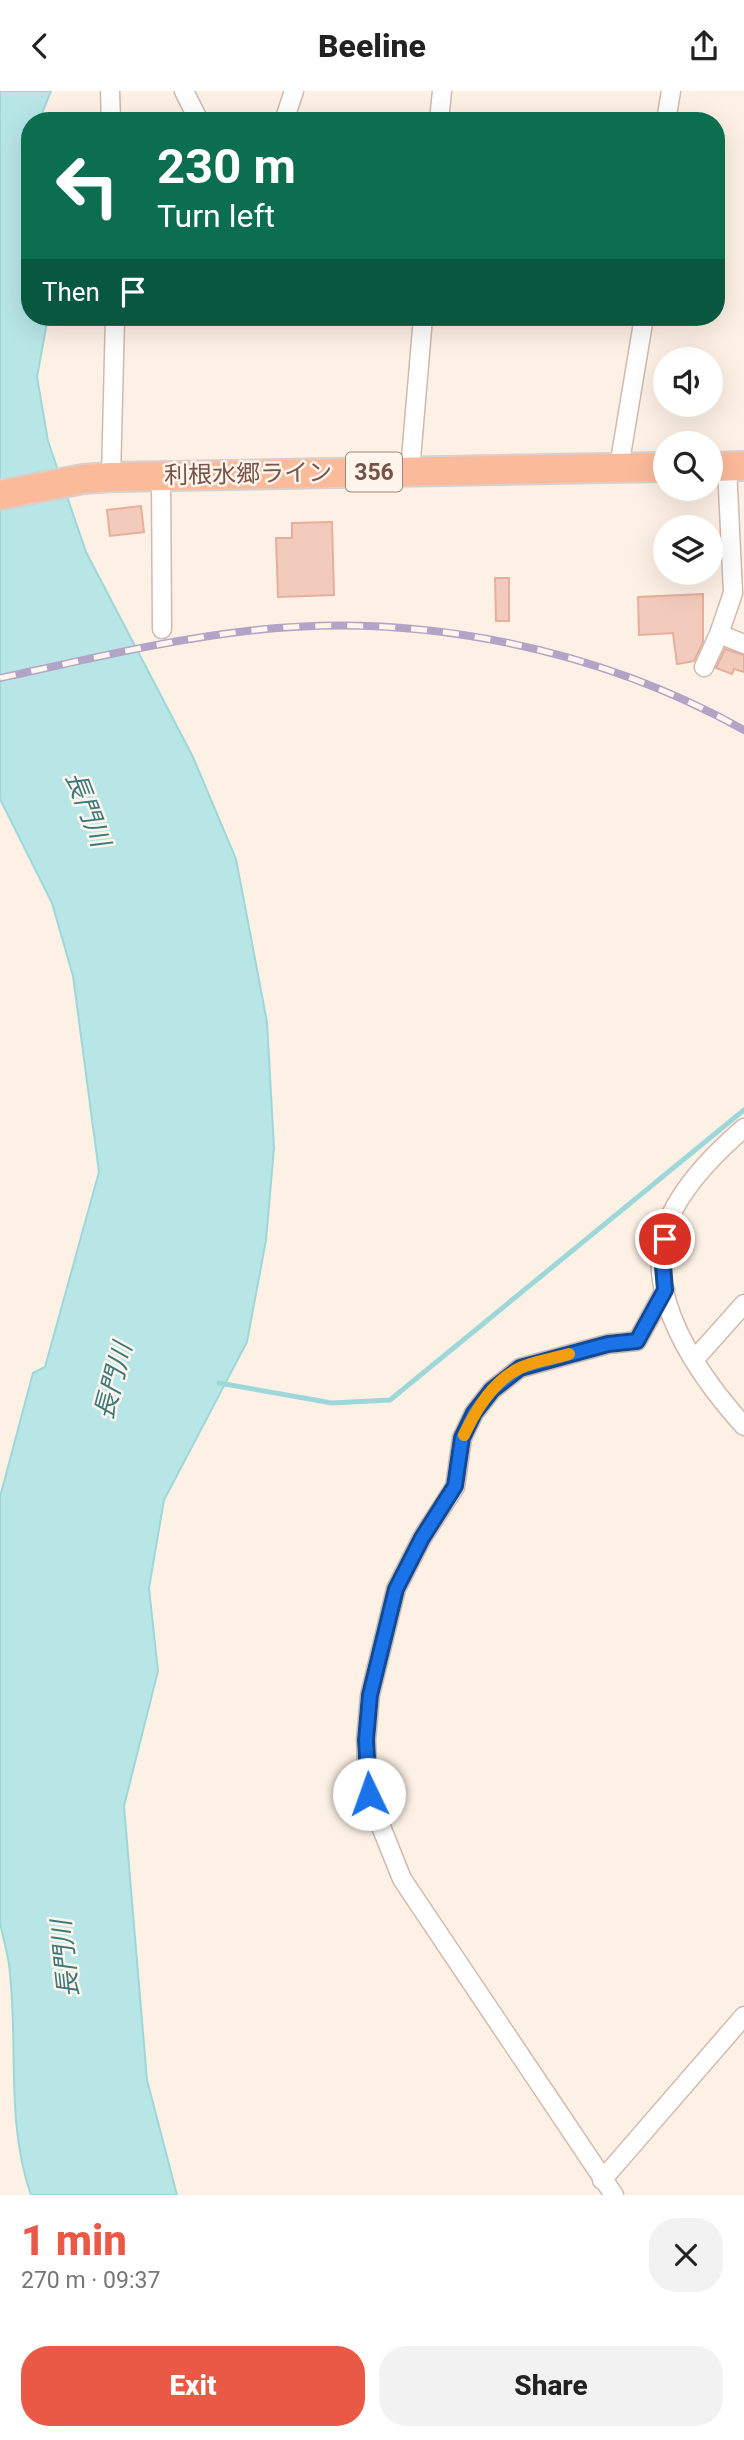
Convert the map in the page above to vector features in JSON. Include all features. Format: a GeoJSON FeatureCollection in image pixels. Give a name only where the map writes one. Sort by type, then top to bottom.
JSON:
{"type":"FeatureCollection","features":[{"type":"Feature","properties":{"kind":"highway","name":"利根水郷ライン"},"geometry":{"type":"LineString","coordinates":[[0,495],[83,478],[653,467]]}},
{"type":"Feature","properties":{"kind":"street"},"geometry":{"type":"LineString","coordinates":[[110,91],[111,112]]}},
{"type":"Feature","properties":{"kind":"street"},"geometry":{"type":"LineString","coordinates":[[184,91],[194,112]]}},
{"type":"Feature","properties":{"kind":"street"},"geometry":{"type":"LineString","coordinates":[[287,112],[294,91]]}},
{"type":"Feature","properties":{"kind":"street"},"geometry":{"type":"LineString","coordinates":[[440,112],[442,91]]}},
{"type":"Feature","properties":{"kind":"street"},"geometry":{"type":"LineString","coordinates":[[668,112],[671,91]]}},
{"type":"Feature","properties":{"kind":"street"},"geometry":{"type":"LineString","coordinates":[[111,477],[116,326]]}},
{"type":"Feature","properties":{"kind":"street"},"geometry":{"type":"LineString","coordinates":[[410,471],[422,326]]}},
{"type":"Feature","properties":{"kind":"street"},"geometry":{"type":"LineString","coordinates":[[619,467],[642,326]]}},
{"type":"Feature","properties":{"kind":"street"},"geometry":{"type":"LineString","coordinates":[[704,667],[733,593],[727,467]]}},
{"type":"Feature","properties":{"kind":"street"},"geometry":{"type":"LineString","coordinates":[[162,476],[162,629]]}},
{"type":"Feature","properties":{"kind":"street"},"geometry":{"type":"LineString","coordinates":[[719,634],[744,644]]}},
{"type":"Feature","properties":{"kind":"street"},"geometry":{"type":"LineString","coordinates":[[744,1128],[706,1166],[683,1195],[667,1225],[662,1253],[669,1312],[694,1360],[744,1426]]}},
{"type":"Feature","properties":{"kind":"street"},"geometry":{"type":"LineString","coordinates":[[614,2195],[402,1879],[369,1794],[366,1740],[370,1695],[396,1589],[422,1538],[455,1486],[462,1438],[474,1413],[492,1390],[520,1368],[608,1344],[637,1341],[665,1290]]}},
{"type":"Feature","properties":{"kind":"street"},"geometry":{"type":"LineString","coordinates":[[694,1360],[744,1304]]}},
{"type":"Feature","properties":{"kind":"street"},"geometry":{"type":"LineString","coordinates":[[602,2180],[744,2016]]}},
{"type":"Feature","properties":{"kind":"water","name":"長門川"},"geometry":{"type":"Polygon","coordinates":[[[0,91],[51,91],[43,112],[21,112],[21,326],[46,326],[37,377],[48,441],[86,552],[193,757],[236,859],[267,1022],[274,1148],[266,1240],[247,1342],[164,1500],[149,1588],[158,1671],[124,1806],[147,2080],[177,2195],[31,2195],[18,2139],[12,1994],[0,1923],[0,1497],[33,1373],[45,1367],[99,1172],[73,976],[52,903],[0,799],[0,91]]]}},
{"type":"Feature","properties":{"kind":"building"},"geometry":{"type":"Polygon","coordinates":[[[141,506],[144,532],[110,536],[107,510],[141,506]]]}},
{"type":"Feature","properties":{"kind":"building"},"geometry":{"type":"Polygon","coordinates":[[[332,522],[334,595],[278,597],[276,538],[292,538],[292,523],[332,522]]]}},
{"type":"Feature","properties":{"kind":"building"},"geometry":{"type":"Polygon","coordinates":[[[495,578],[509,578],[509,621],[496,621],[495,578]]]}},
{"type":"Feature","properties":{"kind":"building"},"geometry":{"type":"Polygon","coordinates":[[[703,594],[703,642],[694,661],[677,664],[673,633],[639,635],[638,597],[703,594]]]}},
{"type":"Feature","properties":{"kind":"building"},"geometry":{"type":"Polygon","coordinates":[[[725,649],[744,655],[744,672],[734,669],[732,674],[716,668],[725,649]]]}},
{"type":"Feature","properties":{"kind":"waterway"},"geometry":{"type":"LineString","coordinates":[[219,1383],[332,1403],[390,1400],[744,1110]]}},
{"type":"Feature","properties":{"kind":"railway"},"geometry":{"type":"LineString","coordinates":[[0,678],[224,634],[319,626],[382,627],[445,632],[570,658],[630,678],[688,702],[744,730]]}},
{"type":"Feature","properties":{"kind":"slow traffic"},"geometry":{"type":"LineString","coordinates":[[464,1435],[474,1413],[492,1390],[520,1368],[569,1354]]}},
{"type":"Feature","properties":{"kind":"route"},"geometry":{"type":"LineString","coordinates":[[369,1794],[366,1740],[370,1695],[396,1589],[422,1538],[455,1486],[462,1438],[474,1413],[492,1390],[520,1368],[608,1344],[637,1341],[665,1290],[662,1253],[665,1239]]}}]}
